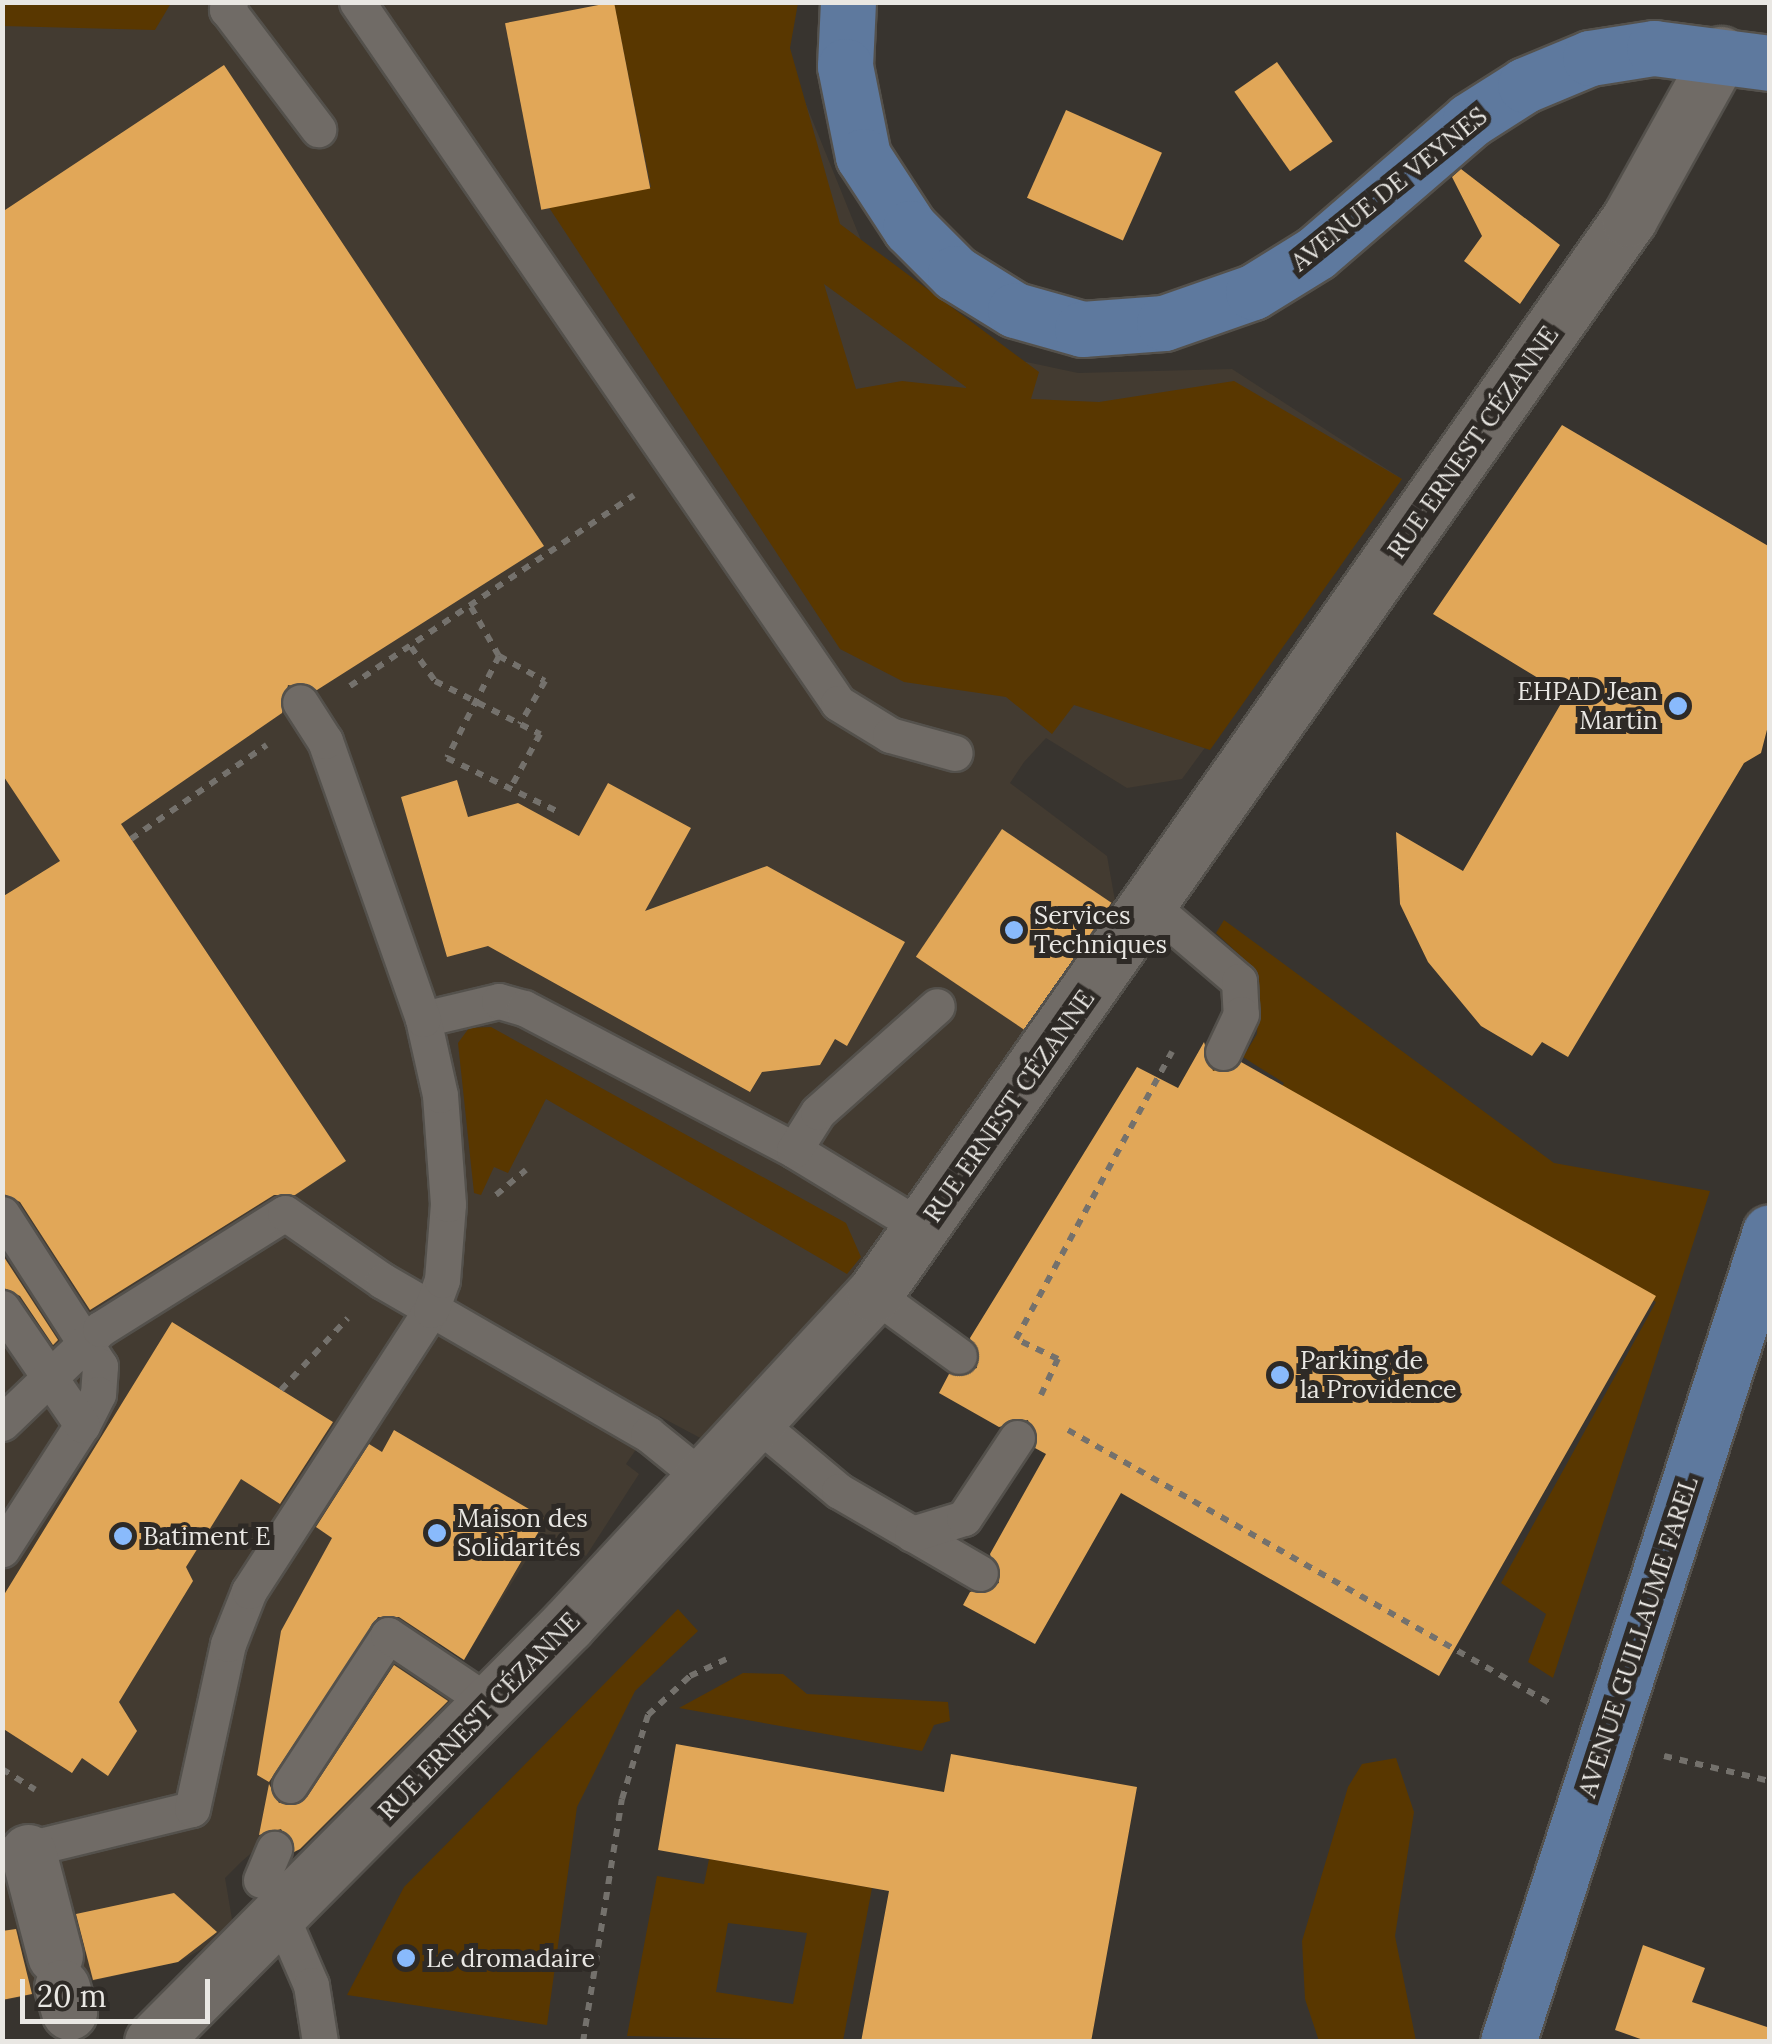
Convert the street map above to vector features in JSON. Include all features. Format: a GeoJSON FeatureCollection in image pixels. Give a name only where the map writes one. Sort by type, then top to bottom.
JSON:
{"type":"FeatureCollection","features":[{"type":"Feature","properties":{"kind":"main road","name":"AVENUE DE VEYNES"},"geometry":{"type":"LineString","coordinates":[[848,2],[845,66],[863,156],[910,228],[955,274],[1015,310],[1082,329],[1164,324],[1253,292],[1316,253],[1470,120],[1525,84],[1590,58],[1654,48],[1745,59]]}},
{"type":"Feature","properties":{"kind":"main road","name":"AVENUE GUILLAUME FAREL"},"geometry":{"type":"LineString","coordinates":[[1508,2042],[1770,1232]]}},
{"type":"Feature","properties":{"kind":"street","name":"RUE ERNEST CÉZANNE"},"geometry":{"type":"LineString","coordinates":[[152,2042],[272,1883],[491,1704],[760,1425],[874,1294],[924,1229],[1628,219],[1745,59]]}},
{"type":"Feature","properties":{"kind":"street"},"geometry":{"type":"LineString","coordinates":[[11,1846],[66,1999]]}},
{"type":"Feature","properties":{"kind":"lane"},"geometry":{"type":"LineString","coordinates":[[230,2],[227,9],[318,129]]}},
{"type":"Feature","properties":{"kind":"lane"},"geometry":{"type":"LineString","coordinates":[[357,2],[838,703],[890,735],[955,754]]}},
{"type":"Feature","properties":{"kind":"lane"},"geometry":{"type":"LineString","coordinates":[[11,1846],[192,1809],[228,1644],[249,1591],[431,1310],[448,1204],[424,1019],[325,741],[300,702]]}},
{"type":"Feature","properties":{"kind":"lane"},"geometry":{"type":"LineString","coordinates":[[1150,904],[1222,958],[1239,981],[1241,1014],[1223,1052]]}},
{"type":"Feature","properties":{"kind":"lane"},"geometry":{"type":"LineString","coordinates":[[424,1019],[500,1001],[524,1008],[794,1150],[924,1229]]}},
{"type":"Feature","properties":{"kind":"lane"},"geometry":{"type":"LineString","coordinates":[[794,1150],[818,1112],[937,1006]]}},
{"type":"Feature","properties":{"kind":"lane"},"geometry":{"type":"LineString","coordinates":[[2,1423],[100,1329],[286,1213],[431,1310],[595,1404],[706,1481]]}},
{"type":"Feature","properties":{"kind":"lane"},"geometry":{"type":"LineString","coordinates":[[2,1214],[100,1366],[98,1394],[82,1425],[2,1549]]}},
{"type":"Feature","properties":{"kind":"lane"},"geometry":{"type":"LineString","coordinates":[[874,1294],[959,1356]]}},
{"type":"Feature","properties":{"kind":"lane"},"geometry":{"type":"LineString","coordinates":[[2,1308],[82,1425]]}},
{"type":"Feature","properties":{"kind":"lane"},"geometry":{"type":"LineString","coordinates":[[912,1534],[964,1518],[1025,1424]]}},
{"type":"Feature","properties":{"kind":"lane"},"geometry":{"type":"LineString","coordinates":[[760,1425],[839,1492],[980,1573]]}},
{"type":"Feature","properties":{"kind":"lane"},"geometry":{"type":"LineString","coordinates":[[290,1786],[388,1635],[491,1704]]}},
{"type":"Feature","properties":{"kind":"lane"},"geometry":{"type":"LineString","coordinates":[[272,1883],[311,1985],[320,2042]]}},
{"type":"Feature","properties":{"kind":"path"},"geometry":{"type":"LineString","coordinates":[[350,686],[650,484]]}},
{"type":"Feature","properties":{"kind":"path"},"geometry":{"type":"LineString","coordinates":[[471,607],[499,656],[544,681],[520,724]]}},
{"type":"Feature","properties":{"kind":"path"},"geometry":{"type":"LineString","coordinates":[[411,647],[435,681],[540,734],[510,789]]}},
{"type":"Feature","properties":{"kind":"path"},"geometry":{"type":"LineString","coordinates":[[499,656],[447,758],[561,814]]}},
{"type":"Feature","properties":{"kind":"path"},"geometry":{"type":"LineString","coordinates":[[131,839],[265,742],[274,758]]}},
{"type":"Feature","properties":{"kind":"path"},"geometry":{"type":"LineString","coordinates":[[1025,1424],[1058,1360],[1016,1339],[1160,1074]]}},
{"type":"Feature","properties":{"kind":"path"},"geometry":{"type":"LineString","coordinates":[[1050,1420],[1550,1703]]}},
{"type":"Feature","properties":{"kind":"path"},"geometry":{"type":"LineString","coordinates":[[583,2042],[622,1799],[648,1714],[690,1676],[726,1659]]}},
{"type":"Feature","properties":{"kind":"path"},"geometry":{"type":"LineString","coordinates":[[1604,1741],[1770,1782]]}},
{"type":"Feature","properties":{"kind":"shaded area"},"geometry":{"type":"Polygon","coordinates":[[[3,2],[171,3],[155,30],[3,26],[3,2]]]}},
{"type":"Feature","properties":{"kind":"shaded area"},"geometry":{"type":"Polygon","coordinates":[[[2,3],[776,3],[771,18],[882,292],[971,350],[1078,373],[1232,369],[1402,479],[1182,779],[1127,788],[1046,738],[1024,762],[1010,783],[1107,856],[1116,906],[861,1263],[706,1441],[659,1416],[626,1464],[639,1474],[586,1556],[542,1535],[470,1650],[446,1635],[415,1676],[453,1699],[305,1846],[293,1853],[256,1849],[225,1878],[233,1925],[178,1962],[3,2001],[2,3]]]}},
{"type":"Feature","properties":{"kind":"shaded area"},"geometry":{"type":"Polygon","coordinates":[[[614,3],[798,3],[790,48],[840,224],[1039,372],[1031,399],[1099,402],[1234,381],[1402,479],[1210,750],[1074,705],[1052,734],[1006,697],[904,682],[840,649],[548,206],[651,187],[614,3]],[[824,284],[856,389],[902,381],[966,387],[824,284]]]}},
{"type":"Feature","properties":{"kind":"shaded area"},"geometry":{"type":"Polygon","coordinates":[[[1224,920],[1554,1163],[1710,1191],[1553,1678],[1528,1662],[1546,1614],[1501,1583],[1656,1302],[1632,1289],[1460,1624],[1203,1051],[1278,1093],[1284,1083],[1243,1057],[1257,1034],[1259,992],[1246,961],[1216,933],[1224,920]]]}},
{"type":"Feature","properties":{"kind":"shaded area"},"geometry":{"type":"Polygon","coordinates":[[[491,1027],[846,1223],[861,1257],[847,1274],[546,1099],[508,1173],[494,1167],[481,1195],[474,1193],[458,1043],[469,1028],[491,1027]]]}},
{"type":"Feature","properties":{"kind":"shaded area"},"geometry":{"type":"Polygon","coordinates":[[[678,1609],[698,1631],[635,1691],[577,1807],[547,2025],[347,1995],[404,1887],[678,1609]]]}},
{"type":"Feature","properties":{"kind":"shaded area"},"geometry":{"type":"Polygon","coordinates":[[[743,1673],[783,1674],[807,1694],[948,1702],[950,1721],[934,1725],[922,1751],[679,1708],[743,1673]]]}},
{"type":"Feature","properties":{"kind":"shaded area"},"geometry":{"type":"Polygon","coordinates":[[[1396,1758],[1414,1812],[1395,1936],[1416,2041],[1319,2041],[1305,1999],[1302,1941],[1348,1787],[1362,1764],[1396,1758]]]}},
{"type":"Feature","properties":{"kind":"shaded area"},"geometry":{"type":"Polygon","coordinates":[[[709,1859],[872,1888],[843,2041],[627,2036],[657,1876],[704,1884],[709,1859]],[[728,1923],[716,1992],[793,2004],[807,1933],[728,1923]]]}},
{"type":"Feature","properties":{"kind":"building"},"geometry":{"type":"Polygon","coordinates":[[[614,2],[650,189],[541,210],[505,23],[614,2]]]}},
{"type":"Feature","properties":{"kind":"building"},"geometry":{"type":"Polygon","coordinates":[[[1277,62],[1333,141],[1290,171],[1234,92],[1277,62]]]}},
{"type":"Feature","properties":{"kind":"building"},"geometry":{"type":"Polygon","coordinates":[[[224,65],[544,546],[317,690],[288,685],[282,713],[121,824],[346,1161],[295,1195],[274,1195],[90,1310],[20,1202],[2,1193],[2,897],[60,861],[2,774],[2,212],[224,65]]]}},
{"type":"Feature","properties":{"kind":"building"},"geometry":{"type":"Polygon","coordinates":[[[1066,110],[1162,153],[1123,240],[1027,198],[1066,110]]]}},
{"type":"Feature","properties":{"kind":"building"},"geometry":{"type":"Polygon","coordinates":[[[1461,169],[1560,245],[1520,304],[1464,261],[1482,236],[1452,177],[1461,169]]]}},
{"type":"Feature","properties":{"kind":"building","name":"EHPAD Jean Martin"},"geometry":{"type":"Polygon","coordinates":[[[1562,425],[1770,547],[1770,718],[1761,753],[1744,763],[1568,1057],[1542,1042],[1532,1056],[1481,1026],[1428,962],[1400,904],[1396,832],[1463,871],[1566,695],[1433,614],[1562,425]]]}},
{"type":"Feature","properties":{"kind":"building"},"geometry":{"type":"Polygon","coordinates":[[[457,780],[468,817],[518,803],[579,836],[608,783],[691,828],[645,911],[767,866],[905,942],[847,1046],[835,1039],[820,1065],[762,1072],[750,1092],[488,946],[447,957],[401,797],[457,780]]]}},
{"type":"Feature","properties":{"kind":"building","name":"Services Techniques"},"geometry":{"type":"Polygon","coordinates":[[[1002,829],[1111,903],[1025,1030],[916,957],[1002,829]]]}},
{"type":"Feature","properties":{"kind":"building","name":"Parking de la Providence"},"geometry":{"type":"Polygon","coordinates":[[[1204,1042],[1213,1071],[1241,1062],[1656,1296],[1439,1676],[1121,1493],[1035,1644],[963,1605],[970,1592],[999,1583],[990,1554],[1046,1454],[1035,1448],[1028,1420],[999,1427],[939,1393],[949,1374],[977,1368],[970,1338],[1137,1067],[1178,1088],[1204,1042]]]}},
{"type":"Feature","properties":{"kind":"building"},"geometry":{"type":"Polygon","coordinates":[[[2,1254],[58,1340],[53,1345],[20,1296],[2,1287],[2,1254]]]}},
{"type":"Feature","properties":{"kind":"building","name":"Batiment E"},"geometry":{"type":"Polygon","coordinates":[[[172,1322],[333,1422],[280,1504],[241,1479],[186,1567],[193,1581],[119,1702],[137,1731],[108,1776],[82,1758],[72,1773],[2,1728],[2,1598],[172,1322]]]}},
{"type":"Feature","properties":{"kind":"building"},"geometry":{"type":"Polygon","coordinates":[[[394,1430],[546,1519],[464,1660],[399,1617],[378,1617],[269,1782],[257,1775],[281,1631],[332,1538],[316,1527],[369,1444],[382,1452],[394,1430]]]}},
{"type":"Feature","properties":{"kind":"building"},"geometry":{"type":"Polygon","coordinates":[[[394,1665],[448,1701],[300,1849],[294,1852],[281,1829],[259,1835],[269,1784],[279,1803],[307,1797],[394,1665]]]}},
{"type":"Feature","properties":{"kind":"building"},"geometry":{"type":"Polygon","coordinates":[[[676,1744],[944,1792],[951,1754],[1137,1787],[1091,2042],[861,2042],[889,1891],[658,1850],[676,1744]]]}},
{"type":"Feature","properties":{"kind":"building"},"geometry":{"type":"Polygon","coordinates":[[[174,1893],[217,1932],[178,1962],[93,1980],[76,1914],[174,1893]]]}},
{"type":"Feature","properties":{"kind":"building"},"geometry":{"type":"Polygon","coordinates":[[[16,1929],[32,1994],[2,2000],[2,1931],[16,1929]]]}},
{"type":"Feature","properties":{"kind":"building"},"geometry":{"type":"Polygon","coordinates":[[[1643,1945],[1705,1968],[1692,2002],[1770,2028],[1770,2042],[1649,2042],[1615,2030],[1643,1945]]]}},
{"type":"Feature","properties":{"kind":"place","name":"EHPAD Jean Martin"},"geometry":{"type":"Point","coordinates":[1678,706]}},
{"type":"Feature","properties":{"kind":"place","name":"Services Techniques"},"geometry":{"type":"Point","coordinates":[1014,930]}},
{"type":"Feature","properties":{"kind":"place","name":"Parking de la Providence"},"geometry":{"type":"Point","coordinates":[1280,1375]}},
{"type":"Feature","properties":{"kind":"place","name":"Maison des Solidarités"},"geometry":{"type":"Point","coordinates":[437,1533]}},
{"type":"Feature","properties":{"kind":"place","name":"Batiment E"},"geometry":{"type":"Point","coordinates":[123,1536]}},
{"type":"Feature","properties":{"kind":"place","name":"Le dromadaire"},"geometry":{"type":"Point","coordinates":[406,1958]}}]}
